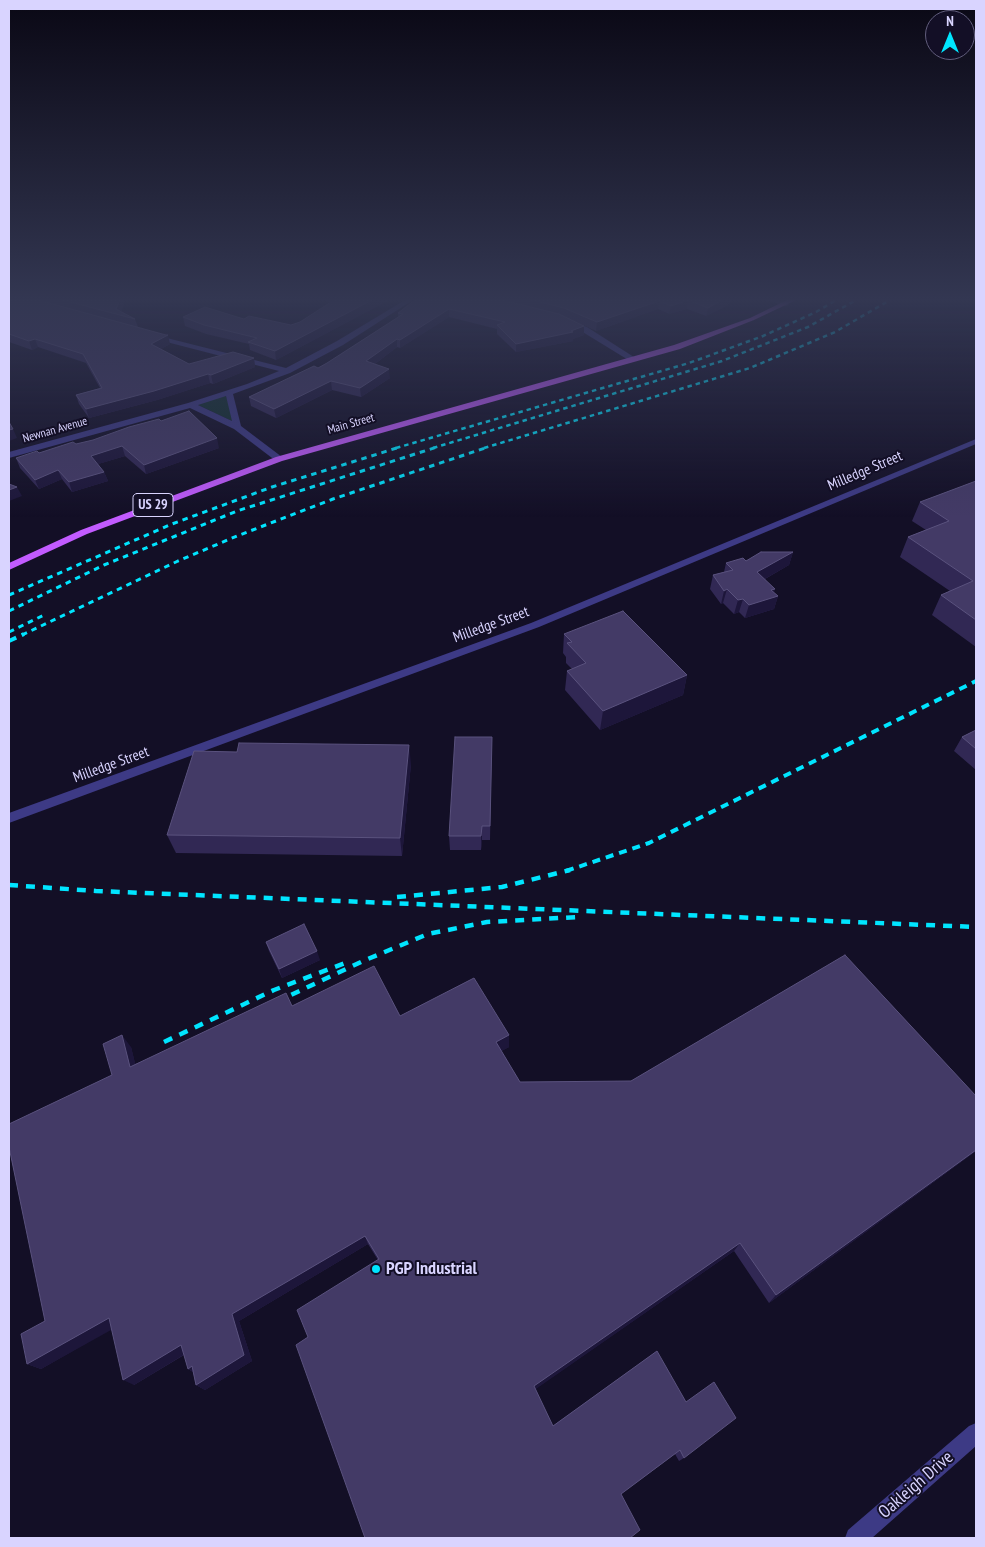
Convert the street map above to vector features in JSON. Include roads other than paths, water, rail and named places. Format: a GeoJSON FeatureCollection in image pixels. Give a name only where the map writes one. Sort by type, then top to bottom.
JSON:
{"type":"FeatureCollection","features":[{"type":"Feature","properties":{"kind":"main road","name":"Main Street"},"geometry":{"type":"LineString","coordinates":[[9,567],[84,532],[279,458],[586,372]]}},
{"type":"Feature","properties":{"kind":"street","name":"Newnan Avenue"},"geometry":{"type":"LineString","coordinates":[[9,455],[191,405],[284,372]]}},
{"type":"Feature","properties":{"kind":"street"},"geometry":{"type":"LineString","coordinates":[[229,393],[236,426]]}},
{"type":"Feature","properties":{"kind":"street"},"geometry":{"type":"LineString","coordinates":[[191,405],[236,426],[279,458]]}},
{"type":"Feature","properties":{"kind":"street","name":"Milledge Street"},"geometry":{"type":"LineString","coordinates":[[9,818],[535,625],[976,441]]}},
{"type":"Feature","properties":{"kind":"street","name":"Oakleigh Drive"},"geometry":{"type":"LineString","coordinates":[[856,1538],[976,1433]]}},
{"type":"Feature","properties":{"kind":"railway"},"geometry":{"type":"LineString","coordinates":[[396,448],[657,372]]}},
{"type":"Feature","properties":{"kind":"railway"},"geometry":{"type":"LineString","coordinates":[[433,448],[685,372]]}},
{"type":"Feature","properties":{"kind":"railway"},"geometry":{"type":"LineString","coordinates":[[484,448],[736,372]]}},
{"type":"Feature","properties":{"kind":"railway"},"geometry":{"type":"LineString","coordinates":[[9,595],[172,524],[272,487],[400,447]]}},
{"type":"Feature","properties":{"kind":"railway"},"geometry":{"type":"LineString","coordinates":[[9,611],[104,565],[237,511],[437,447]]}},
{"type":"Feature","properties":{"kind":"railway"},"geometry":{"type":"LineString","coordinates":[[22,635],[178,561],[237,536],[333,499],[488,447]]}},
{"type":"Feature","properties":{"kind":"railway"},"geometry":{"type":"LineString","coordinates":[[9,632],[44,615]]}},
{"type":"Feature","properties":{"kind":"railway"},"geometry":{"type":"LineString","coordinates":[[9,641],[24,634]]}},
{"type":"Feature","properties":{"kind":"railway"},"geometry":{"type":"LineString","coordinates":[[566,871],[649,843],[976,681]]}},
{"type":"Feature","properties":{"kind":"railway"},"geometry":{"type":"LineString","coordinates":[[566,871],[570,870]]}},
{"type":"Feature","properties":{"kind":"railway"},"geometry":{"type":"LineString","coordinates":[[397,897],[502,887],[566,871]]}},
{"type":"Feature","properties":{"kind":"railway"},"geometry":{"type":"LineString","coordinates":[[9,885],[96,891],[976,927]]}},
{"type":"Feature","properties":{"kind":"railway"},"geometry":{"type":"LineString","coordinates":[[276,1002],[363,961],[428,934],[487,922],[578,917]]}},
{"type":"Feature","properties":{"kind":"railway"},"geometry":{"type":"LineString","coordinates":[[164,1042],[274,990],[345,963]]}},
{"type":"Feature","properties":{"kind":"place","name":"PGP Industrial"},"geometry":{"type":"Point","coordinates":[376,1269]}}]}
